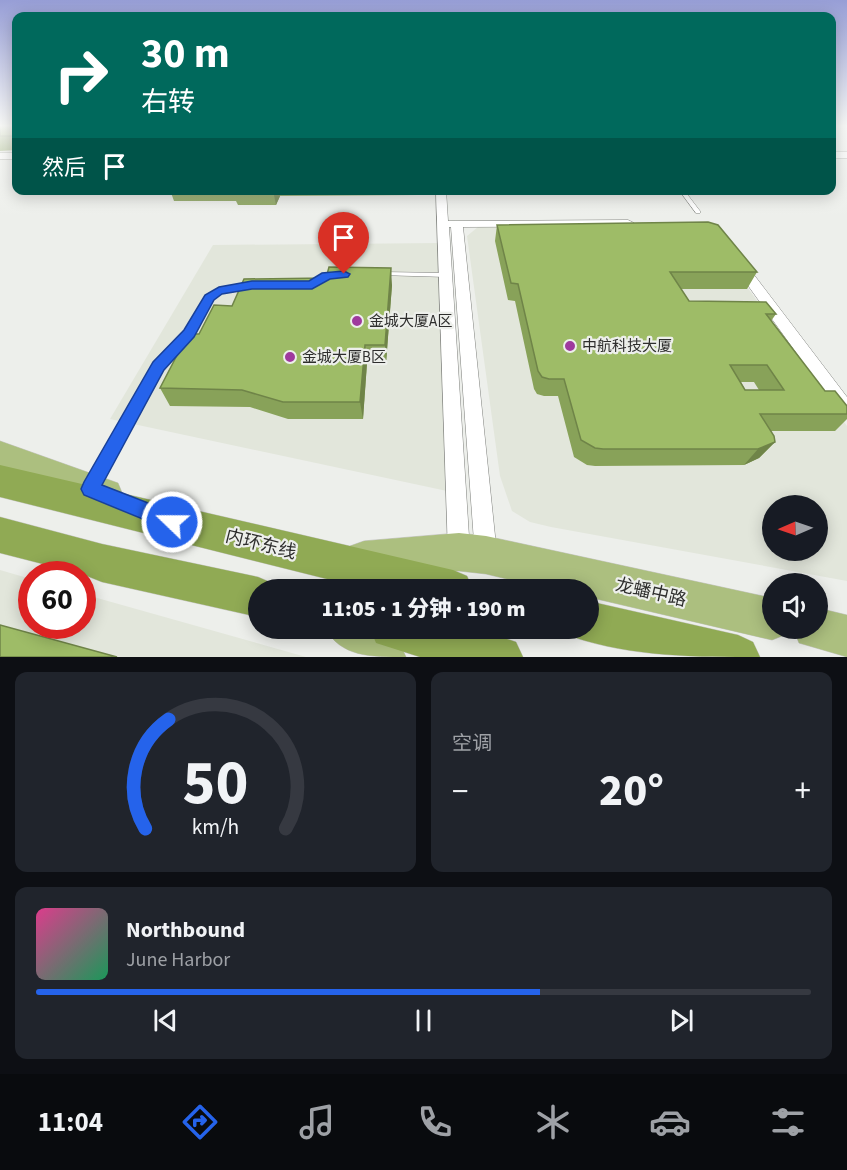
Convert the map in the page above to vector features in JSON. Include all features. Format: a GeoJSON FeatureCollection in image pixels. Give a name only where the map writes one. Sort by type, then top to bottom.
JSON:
{"type":"FeatureCollection","features":[{"type":"Feature","properties":{"kind":"highway","name":"内环东线"},"geometry":{"type":"LineString","coordinates":[[0,481],[407,579]]}},
{"type":"Feature","properties":{"kind":"highway"},"geometry":{"type":"LineString","coordinates":[[0,535],[102,563],[248,595]]}},
{"type":"Feature","properties":{"kind":"highway"},"geometry":{"type":"LineString","coordinates":[[599,625],[738,657]]}},
{"type":"Feature","properties":{"kind":"highway"},"geometry":{"type":"LineString","coordinates":[[433,639],[501,657]]}},
{"type":"Feature","properties":{"kind":"main road"},"geometry":{"type":"LineString","coordinates":[[0,456],[32,465],[172,522]]}},
{"type":"Feature","properties":{"kind":"main road"},"geometry":{"type":"LineString","coordinates":[[0,551],[102,563]]}},
{"type":"Feature","properties":{"kind":"main road","name":"龙蟠中路"},"geometry":{"type":"LineString","coordinates":[[339,563],[473,553],[762,617]]}},
{"type":"Feature","properties":{"kind":"main road"},"geometry":{"type":"LineString","coordinates":[[828,632],[847,636]]}},
{"type":"Feature","properties":{"kind":"main road"},"geometry":{"type":"LineString","coordinates":[[360,639],[384,657]]}},
{"type":"Feature","properties":{"kind":"street"},"geometry":{"type":"LineString","coordinates":[[442,195],[451,224],[473,553]]}},
{"type":"Feature","properties":{"kind":"street"},"geometry":{"type":"LineString","coordinates":[[451,224],[643,223]]}},
{"type":"Feature","properties":{"kind":"street"},"geometry":{"type":"LineString","coordinates":[[451,224],[447,275],[473,553]]}},
{"type":"Feature","properties":{"kind":"street"},"geometry":{"type":"LineString","coordinates":[[735,259],[847,410]]}},
{"type":"Feature","properties":{"kind":"lane"},"geometry":{"type":"LineString","coordinates":[[684,195],[696,219]]}},
{"type":"Feature","properties":{"kind":"lane"},"geometry":{"type":"LineString","coordinates":[[367,274],[447,275]]}},
{"type":"Feature","properties":{"kind":"lane"},"geometry":{"type":"LineString","coordinates":[[90,489],[159,366],[189,333],[209,298],[225,289],[264,285]]}},
{"type":"Feature","properties":{"kind":"shaded area"},"geometry":{"type":"Polygon","coordinates":[[[687,226],[709,234],[847,426],[847,581],[828,578],[828,573],[803,573],[551,527],[530,522],[512,511],[500,476],[467,236],[478,227],[687,226]]]}},
{"type":"Feature","properties":{"kind":"shaded area"},"geometry":{"type":"Polygon","coordinates":[[[440,243],[447,491],[110,419],[213,245],[440,243]]]}},
{"type":"Feature","properties":{"kind":"shaded area"},"geometry":{"type":"Polygon","coordinates":[[[0,570],[18,575],[18,639],[96,639],[96,598],[306,657],[0,657],[0,570]]]}},
{"type":"Feature","properties":{"kind":"building"},"geometry":{"type":"Polygon","coordinates":[[[708,222],[718,225],[757,272],[670,272],[689,301],[766,302],[776,314],[766,314],[825,391],[835,391],[847,406],[847,414],[760,414],[774,436],[775,442],[758,449],[595,448],[581,440],[564,379],[542,377],[538,371],[518,284],[511,283],[497,225],[708,222]],[[730,365],[745,390],[784,390],[767,365],[730,365]]]}},
{"type":"Feature","properties":{"kind":"building","name":"金城大厦B区"},"geometry":{"type":"Polygon","coordinates":[[[329,267],[391,268],[385,345],[365,345],[360,402],[283,402],[242,390],[160,388],[188,334],[199,334],[214,305],[232,306],[244,279],[326,278],[329,267]]]}},
{"type":"Feature","properties":{"kind":"building"},"geometry":{"type":"Polygon","coordinates":[[[0,625],[18,630],[18,639],[51,639],[117,657],[0,657],[0,625]]]}},
{"type":"Feature","properties":{"kind":"place","name":"金城大厦A区"},"geometry":{"type":"Point","coordinates":[357,321]}},
{"type":"Feature","properties":{"kind":"place","name":"中航科技大厦"},"geometry":{"type":"Point","coordinates":[570,346]}},
{"type":"Feature","properties":{"kind":"place","name":"金城大厦B区"},"geometry":{"type":"Point","coordinates":[290,357]}},
{"type":"Feature","properties":{"kind":"route"},"geometry":{"type":"LineString","coordinates":[[172,522],[90,489],[159,366],[189,333],[209,298],[219,291],[252,285],[312,285],[327,276],[344,274]]}}]}
